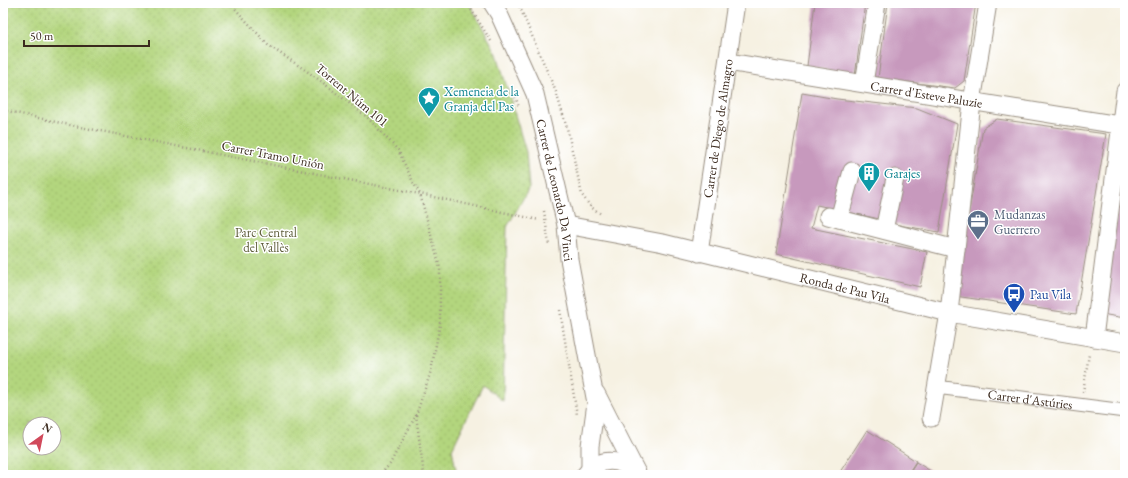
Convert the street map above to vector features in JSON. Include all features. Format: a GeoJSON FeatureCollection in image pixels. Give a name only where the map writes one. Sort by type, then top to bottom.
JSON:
{"type":"FeatureCollection","features":[{"type":"Feature","properties":{"kind":"street","name":"Carrer de Leonardo Da Vinci"},"geometry":{"type":"LineString","coordinates":[[492,3],[499,14],[535,94],[566,225],[569,259],[596,403],[588,472]]}},
{"type":"Feature","properties":{"kind":"street","name":"Carrer de Diego de Almagro"},"geometry":{"type":"LineString","coordinates":[[699,253],[736,3]]}},
{"type":"Feature","properties":{"kind":"street"},"geometry":{"type":"LineString","coordinates":[[864,83],[877,3]]}},
{"type":"Feature","properties":{"kind":"street"},"geometry":{"type":"LineString","coordinates":[[931,418],[949,313],[972,102],[988,3]]}},
{"type":"Feature","properties":{"kind":"street","name":"Carrer d'Esteve Paluzie"},"geometry":{"type":"LineString","coordinates":[[728,62],[1122,126]]}},
{"type":"Feature","properties":{"kind":"street"},"geometry":{"type":"LineString","coordinates":[[1091,345],[1122,126],[1125,91]]}},
{"type":"Feature","properties":{"kind":"street"},"geometry":{"type":"LineString","coordinates":[[852,171],[834,217],[956,249]]}},
{"type":"Feature","properties":{"kind":"street"},"geometry":{"type":"LineString","coordinates":[[884,230],[895,178]]}},
{"type":"Feature","properties":{"kind":"street","name":"Ronda de Pau Vila"},"geometry":{"type":"LineString","coordinates":[[566,225],[647,240],[949,313],[1091,345],[1125,343]]}},
{"type":"Feature","properties":{"kind":"street","name":"Carrer de Leonardo Da Vinci"},"geometry":{"type":"LineString","coordinates":[[592,386],[638,474]]}},
{"type":"Feature","properties":{"kind":"street","name":"Carrer d'Astúries"},"geometry":{"type":"LineString","coordinates":[[936,387],[1125,410]]}},
{"type":"Feature","properties":{"kind":"street"},"geometry":{"type":"LineString","coordinates":[[588,472],[599,464],[609,461],[620,462],[630,466],[638,474]]}},
{"type":"Feature","properties":{"kind":"path","name":"Torrent Núm 101"},"geometry":{"type":"LineString","coordinates":[[230,3],[268,44],[305,69],[367,117],[398,150],[420,194],[440,268],[440,324],[431,371],[416,415],[390,464],[380,475]]}},
{"type":"Feature","properties":{"kind":"path"},"geometry":{"type":"LineString","coordinates":[[467,3],[494,46]]}},
{"type":"Feature","properties":{"kind":"path"},"geometry":{"type":"LineString","coordinates":[[518,3],[556,92],[567,128],[582,195],[591,207],[602,214]]}},
{"type":"Feature","properties":{"kind":"path"},"geometry":{"type":"LineString","coordinates":[[512,88],[520,110]]}},
{"type":"Feature","properties":{"kind":"path","name":"Carrer Tramo Unión"},"geometry":{"type":"LineString","coordinates":[[3,110],[65,124],[420,194],[539,220]]}},
{"type":"Feature","properties":{"kind":"path"},"geometry":{"type":"LineString","coordinates":[[544,209],[550,247]]}},
{"type":"Feature","properties":{"kind":"path"},"geometry":{"type":"LineString","coordinates":[[559,307],[578,422]]}},
{"type":"Feature","properties":{"kind":"path"},"geometry":{"type":"LineString","coordinates":[[1081,405],[1091,345]]}},
{"type":"Feature","properties":{"kind":"path"},"geometry":{"type":"LineString","coordinates":[[416,415],[424,475]]}},
{"type":"Feature","properties":{"kind":"green space","name":"Parc Central del Vallès"},"geometry":{"type":"Polygon","coordinates":[[[3,3],[469,3],[497,54],[526,152],[529,188],[507,227],[503,401],[483,385],[452,449],[457,475],[3,475],[3,3]]]}},
{"type":"Feature","properties":{"kind":"building"},"geometry":{"type":"Polygon","coordinates":[[[815,3],[865,3],[855,76],[807,66],[815,3]]]}},
{"type":"Feature","properties":{"kind":"building"},"geometry":{"type":"Polygon","coordinates":[[[888,3],[976,3],[964,81],[955,88],[878,78],[888,3]]]}},
{"type":"Feature","properties":{"kind":"building"},"geometry":{"type":"Polygon","coordinates":[[[802,93],[837,99],[917,108],[957,124],[939,232],[893,224],[879,219],[817,205],[811,228],[927,252],[920,287],[776,254],[802,93]]]}},
{"type":"Feature","properties":{"kind":"building"},"geometry":{"type":"Polygon","coordinates":[[[997,119],[1106,134],[1076,314],[955,296],[983,128],[997,119]]]}},
{"type":"Feature","properties":{"kind":"building"},"geometry":{"type":"Polygon","coordinates":[[[1125,166],[1125,318],[1101,314],[1125,166]]]}},
{"type":"Feature","properties":{"kind":"building"},"geometry":{"type":"Polygon","coordinates":[[[867,430],[916,461],[907,475],[838,475],[867,430]]]}},
{"type":"Feature","properties":{"kind":"building"},"geometry":{"type":"Polygon","coordinates":[[[916,462],[937,475],[908,475],[916,462]]]}},
{"type":"Feature","properties":{"kind":"place","name":"Xemeneia de la Granja del Pas"},"geometry":{"type":"Point","coordinates":[429,118]}},
{"type":"Feature","properties":{"kind":"place","name":"Garajes"},"geometry":{"type":"Point","coordinates":[869,192]}},
{"type":"Feature","properties":{"kind":"place","name":"Mudanzas Guerrero"},"geometry":{"type":"Point","coordinates":[978,240]}},
{"type":"Feature","properties":{"kind":"place","name":"Pau Vila"},"geometry":{"type":"Point","coordinates":[1014,314]}}]}
